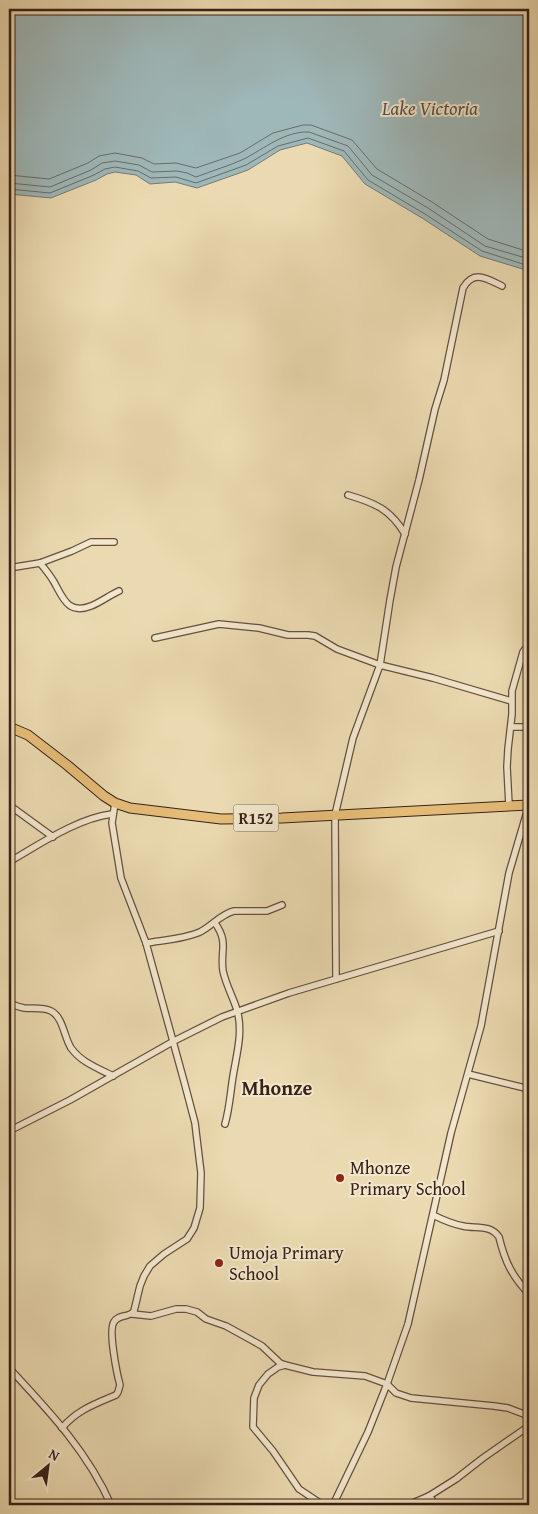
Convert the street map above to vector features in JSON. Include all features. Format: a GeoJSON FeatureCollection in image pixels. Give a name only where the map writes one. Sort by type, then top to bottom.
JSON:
{"type":"FeatureCollection","features":[{"type":"Feature","properties":{"kind":"main road","name":"R152"},"geometry":{"type":"LineString","coordinates":[[9,729],[14,729],[28,735],[114,803],[130,808],[220,819],[282,818],[529,805]]}},
{"type":"Feature","properties":{"kind":"street"},"geometry":{"type":"LineString","coordinates":[[336,979],[335,815],[353,738],[380,665],[390,600],[404,534],[444,380],[463,288],[470,279],[479,277],[502,286]]}},
{"type":"Feature","properties":{"kind":"street"},"geometry":{"type":"LineString","coordinates":[[348,495],[385,510],[392,515],[404,534]]}},
{"type":"Feature","properties":{"kind":"street"},"geometry":{"type":"LineString","coordinates":[[9,568],[40,563],[90,542],[114,542]]}},
{"type":"Feature","properties":{"kind":"street"},"geometry":{"type":"LineString","coordinates":[[40,563],[52,579],[64,602],[70,606],[76,608],[90,607],[119,591]]}},
{"type":"Feature","properties":{"kind":"street"},"geometry":{"type":"LineString","coordinates":[[155,638],[219,624],[259,628],[280,634],[315,636],[337,649],[380,665],[433,678],[511,701]]}},
{"type":"Feature","properties":{"kind":"street"},"geometry":{"type":"LineString","coordinates":[[509,805],[507,767],[512,714],[511,701],[523,652],[529,644]]}},
{"type":"Feature","properties":{"kind":"street"},"geometry":{"type":"LineString","coordinates":[[511,727],[529,727]]}},
{"type":"Feature","properties":{"kind":"street"},"geometry":{"type":"LineString","coordinates":[[114,803],[112,814],[121,878],[146,943],[174,1042],[195,1123],[201,1173],[200,1208],[194,1228],[187,1239],[150,1266],[140,1286],[136,1306],[132,1314]]}},
{"type":"Feature","properties":{"kind":"street"},"geometry":{"type":"LineString","coordinates":[[333,1505],[368,1432],[408,1324],[454,1125],[482,1019],[509,872],[529,805]]}},
{"type":"Feature","properties":{"kind":"street"},"geometry":{"type":"LineString","coordinates":[[9,806],[53,837]]}},
{"type":"Feature","properties":{"kind":"street"},"geometry":{"type":"LineString","coordinates":[[14,859],[53,837],[91,819],[112,814]]}},
{"type":"Feature","properties":{"kind":"street"},"geometry":{"type":"LineString","coordinates":[[146,943],[199,932],[229,912],[267,911],[282,905]]}},
{"type":"Feature","properties":{"kind":"street"},"geometry":{"type":"LineString","coordinates":[[215,923],[223,937],[223,968],[228,989],[237,1011],[239,1027],[238,1048],[225,1124]]}},
{"type":"Feature","properties":{"kind":"street"},"geometry":{"type":"LineString","coordinates":[[9,1131],[222,1017],[289,993],[498,931]]}},
{"type":"Feature","properties":{"kind":"street"},"geometry":{"type":"LineString","coordinates":[[9,963],[9,980]]}},
{"type":"Feature","properties":{"kind":"street"},"geometry":{"type":"LineString","coordinates":[[9,1003],[20,1008],[41,1008],[50,1011],[57,1016],[68,1042],[79,1057],[113,1076]]}},
{"type":"Feature","properties":{"kind":"street"},"geometry":{"type":"LineString","coordinates":[[468,1074],[529,1090]]}},
{"type":"Feature","properties":{"kind":"street"},"geometry":{"type":"LineString","coordinates":[[433,1216],[464,1226],[487,1228],[496,1234],[507,1265],[529,1294]]}},
{"type":"Feature","properties":{"kind":"street"},"geometry":{"type":"LineString","coordinates":[[62,1428],[73,1415],[118,1392],[120,1385],[112,1338],[112,1324],[114,1320],[132,1314],[151,1316],[176,1309],[196,1312],[206,1319],[226,1326],[262,1346],[280,1363],[285,1365],[313,1372],[358,1375],[387,1384],[396,1393],[411,1398],[508,1408],[529,1416]]}},
{"type":"Feature","properties":{"kind":"street"},"geometry":{"type":"LineString","coordinates":[[285,1365],[278,1367],[268,1374],[259,1385],[254,1398],[253,1428],[273,1451],[299,1489],[323,1505]]}},
{"type":"Feature","properties":{"kind":"street"},"geometry":{"type":"LineString","coordinates":[[9,1368],[62,1428],[88,1461],[111,1505]]}},
{"type":"Feature","properties":{"kind":"street"},"geometry":{"type":"LineString","coordinates":[[408,1505],[429,1496],[465,1473],[529,1426]]}},
{"type":"Feature","properties":{"kind":"street"},"geometry":{"type":"LineString","coordinates":[[429,1496],[436,1505]]}},
{"type":"Feature","properties":{"kind":"water","name":"Lake Victoria"},"geometry":{"type":"Polygon","coordinates":[[[9,9],[529,9],[529,271],[480,256],[365,184],[342,156],[307,143],[280,150],[248,170],[197,188],[175,182],[150,184],[136,175],[115,172],[51,198],[9,194],[9,9]]]}},
{"type":"Feature","properties":{"kind":"place","name":"Mhonze Primary School"},"geometry":{"type":"Point","coordinates":[340,1178]}},
{"type":"Feature","properties":{"kind":"place","name":"Umoja Primary School"},"geometry":{"type":"Point","coordinates":[219,1263]}},
{"type":"Feature","properties":{"kind":"district","name":"Mhonze"},"geometry":{"type":"Point","coordinates":[277,1088]}}]}
